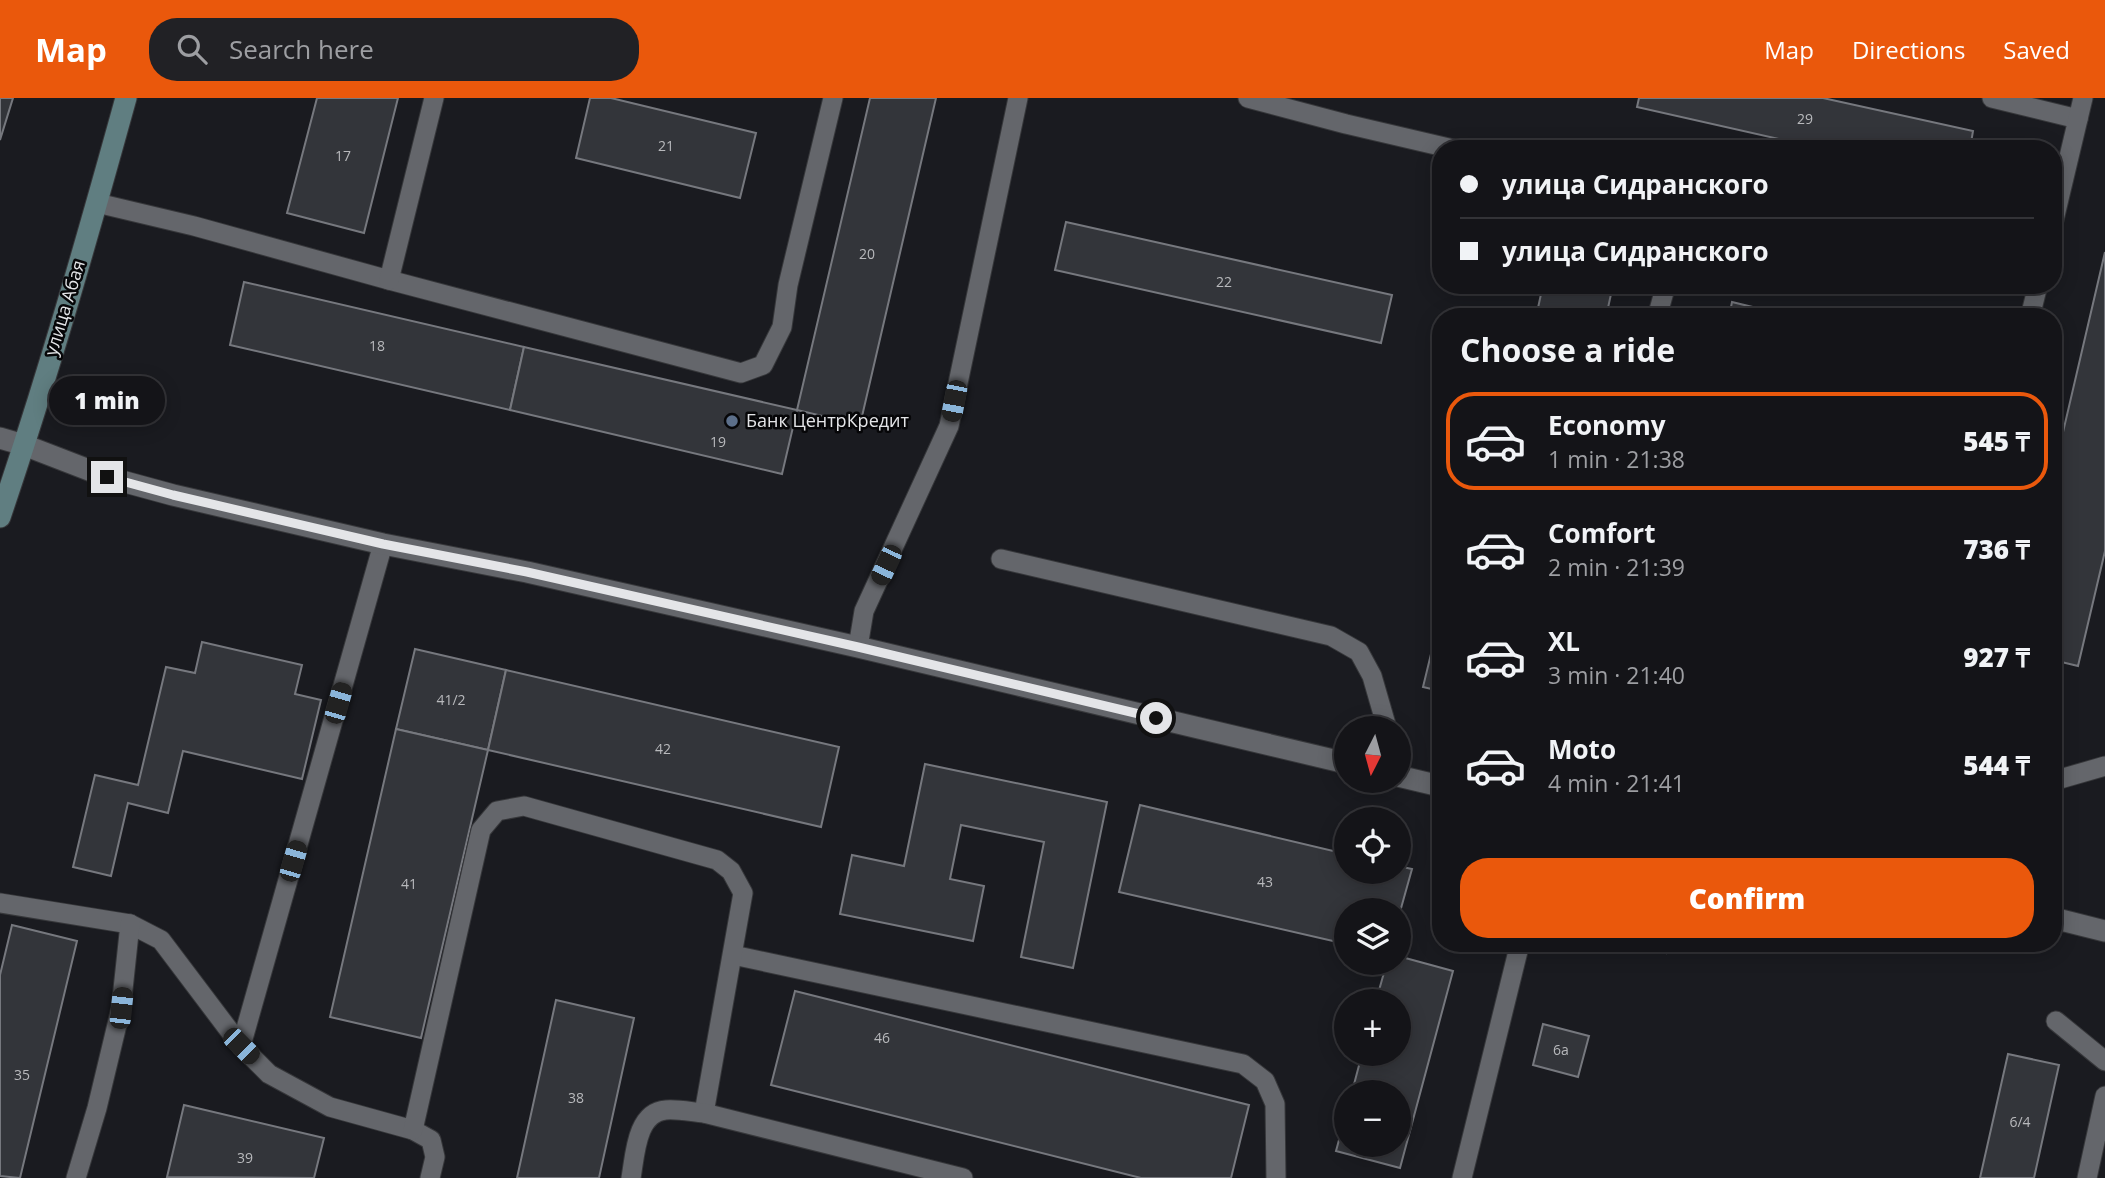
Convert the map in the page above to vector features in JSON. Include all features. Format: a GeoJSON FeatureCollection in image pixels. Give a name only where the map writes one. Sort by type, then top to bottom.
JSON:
{"type":"FeatureCollection","features":[{"type":"Feature","properties":{"kind":"street","name":"улица Абая"},"geometry":{"type":"LineString","coordinates":[[0,517],[97,204],[126,98]]}},
{"type":"Feature","properties":{"kind":"street"},"geometry":{"type":"LineString","coordinates":[[0,438],[133,484],[383,544],[527,572],[858,647],[1334,760]]}},
{"type":"Feature","properties":{"kind":"street"},"geometry":{"type":"LineString","coordinates":[[1411,776],[1432,783]]}},
{"type":"Feature","properties":{"kind":"street"},"geometry":{"type":"LineString","coordinates":[[2062,920],[2105,931]]}},
{"type":"Feature","properties":{"kind":"lane"},"geometry":{"type":"LineString","coordinates":[[389,281],[434,98]]}},
{"type":"Feature","properties":{"kind":"lane"},"geometry":{"type":"LineString","coordinates":[[97,204],[194,226],[389,281],[741,373],[763,365],[782,327],[788,285],[833,98]]}},
{"type":"Feature","properties":{"kind":"lane"},"geometry":{"type":"LineString","coordinates":[[858,647],[864,611],[949,426],[1018,98]]}},
{"type":"Feature","properties":{"kind":"lane"},"geometry":{"type":"LineString","coordinates":[[1248,98],[1432,144]]}},
{"type":"Feature","properties":{"kind":"lane"},"geometry":{"type":"LineString","coordinates":[[1992,98],[2078,119]]}},
{"type":"Feature","properties":{"kind":"lane"},"geometry":{"type":"LineString","coordinates":[[2062,186],[2083,98]]}},
{"type":"Feature","properties":{"kind":"lane"},"geometry":{"type":"LineString","coordinates":[[241,1046],[383,544]]}},
{"type":"Feature","properties":{"kind":"lane"},"geometry":{"type":"LineString","coordinates":[[1002,559],[1331,636],[1359,652],[1372,676],[1384,716]]}},
{"type":"Feature","properties":{"kind":"lane"},"geometry":{"type":"LineString","coordinates":[[2062,778],[2105,766]]}},
{"type":"Feature","properties":{"kind":"lane"},"geometry":{"type":"LineString","coordinates":[[413,1130],[481,830],[496,811],[524,806],[717,860],[731,870],[744,892],[704,1113]]}},
{"type":"Feature","properties":{"kind":"lane"},"geometry":{"type":"LineString","coordinates":[[0,902],[130,924],[161,940],[241,1046],[270,1074],[330,1107],[413,1130],[431,1139],[435,1157],[430,1178]]}},
{"type":"Feature","properties":{"kind":"lane"},"geometry":{"type":"LineString","coordinates":[[76,1178],[97,1108],[121,1008],[130,924]]}},
{"type":"Feature","properties":{"kind":"lane"},"geometry":{"type":"LineString","coordinates":[[1462,1178],[1518,952]]}},
{"type":"Feature","properties":{"kind":"lane"},"geometry":{"type":"LineString","coordinates":[[733,955],[1243,1064],[1265,1081],[1275,1104],[1276,1178]]}},
{"type":"Feature","properties":{"kind":"lane"},"geometry":{"type":"LineString","coordinates":[[2056,1021],[2105,1061]]}},
{"type":"Feature","properties":{"kind":"lane"},"geometry":{"type":"LineString","coordinates":[[2087,1178],[2105,1096]]}},
{"type":"Feature","properties":{"kind":"lane"},"geometry":{"type":"LineString","coordinates":[[631,1178],[641,1128],[649,1117],[664,1110],[704,1113],[963,1178]]}},
{"type":"Feature","properties":{"kind":"building"},"geometry":{"type":"Polygon","coordinates":[[[0,98],[13,98],[0,140],[0,98]]]}},
{"type":"Feature","properties":{"kind":"building"},"geometry":{"type":"Polygon","coordinates":[[[317,98],[398,98],[364,233],[287,213],[317,98]]]}},
{"type":"Feature","properties":{"kind":"building"},"geometry":{"type":"Polygon","coordinates":[[[590,98],[611,98],[756,133],[740,198],[576,158],[590,98]]]}},
{"type":"Feature","properties":{"kind":"building"},"geometry":{"type":"Polygon","coordinates":[[[870,98],[936,98],[860,425],[797,410],[870,98]]]}},
{"type":"Feature","properties":{"kind":"building"},"geometry":{"type":"Polygon","coordinates":[[[1639,98],[1823,98],[1973,131],[1972,140],[1783,140],[1637,107],[1639,98]]]}},
{"type":"Feature","properties":{"kind":"building"},"geometry":{"type":"Polygon","coordinates":[[[1066,222],[1392,295],[1381,343],[1055,270],[1066,222]]]}},
{"type":"Feature","properties":{"kind":"building"},"geometry":{"type":"Polygon","coordinates":[[[2105,252],[2105,551],[2078,666],[2062,662],[2062,436],[2105,252]]]}},
{"type":"Feature","properties":{"kind":"building"},"geometry":{"type":"Polygon","coordinates":[[[244,282],[524,347],[510,410],[230,345],[244,282]]]}},
{"type":"Feature","properties":{"kind":"building"},"geometry":{"type":"Polygon","coordinates":[[[1541,294],[1611,294],[1608,308],[1538,308],[1541,294]]]}},
{"type":"Feature","properties":{"kind":"building"},"geometry":{"type":"Polygon","coordinates":[[[1732,302],[1757,308],[1731,308],[1732,302]]]}},
{"type":"Feature","properties":{"kind":"building"},"geometry":{"type":"Polygon","coordinates":[[[524,347],[797,410],[782,474],[510,410],[524,347]]]}},
{"type":"Feature","properties":{"kind":"building"},"geometry":{"type":"Polygon","coordinates":[[[202,642],[302,665],[295,694],[321,700],[302,779],[183,751],[168,813],[128,803],[111,876],[73,867],[95,775],[138,785],[166,667],[195,673],[202,642]]]}},
{"type":"Feature","properties":{"kind":"building"},"geometry":{"type":"Polygon","coordinates":[[[415,649],[506,670],[488,750],[396,729],[415,649]]]}},
{"type":"Feature","properties":{"kind":"building"},"geometry":{"type":"Polygon","coordinates":[[[1432,650],[1432,689],[1423,687],[1432,650]]]}},
{"type":"Feature","properties":{"kind":"building"},"geometry":{"type":"Polygon","coordinates":[[[506,670],[839,747],[821,827],[488,750],[506,670]]]}},
{"type":"Feature","properties":{"kind":"building"},"geometry":{"type":"Polygon","coordinates":[[[396,729],[488,750],[421,1038],[330,1017],[396,729]]]}},
{"type":"Feature","properties":{"kind":"building"},"geometry":{"type":"Polygon","coordinates":[[[925,764],[1107,802],[1073,968],[1021,957],[1044,842],[961,825],[950,879],[984,886],[973,941],[840,914],[852,855],[904,866],[925,764]]]}},
{"type":"Feature","properties":{"kind":"building"},"geometry":{"type":"Polygon","coordinates":[[[1140,805],[1334,851],[1334,884],[1408,884],[1404,898],[1334,898],[1334,941],[1119,892],[1140,805]]]}},
{"type":"Feature","properties":{"kind":"building"},"geometry":{"type":"Polygon","coordinates":[[[12,925],[77,941],[20,1178],[0,1176],[0,975],[12,925]]]}},
{"type":"Feature","properties":{"kind":"building"},"geometry":{"type":"Polygon","coordinates":[[[1411,960],[1453,971],[1411,1127],[1411,1080],[1355,1080],[1359,1066],[1411,1066],[1411,989],[1379,989],[1383,975],[1411,975],[1411,960]]]}},
{"type":"Feature","properties":{"kind":"building"},"geometry":{"type":"Polygon","coordinates":[[[795,991],[1249,1105],[1231,1178],[1141,1178],[771,1085],[795,991]]]}},
{"type":"Feature","properties":{"kind":"building"},"geometry":{"type":"Polygon","coordinates":[[[556,1000],[634,1018],[599,1178],[517,1178],[556,1000]]]}},
{"type":"Feature","properties":{"kind":"building"},"geometry":{"type":"Polygon","coordinates":[[[1543,1024],[1589,1036],[1578,1077],[1533,1065],[1543,1024]]]}},
{"type":"Feature","properties":{"kind":"building"},"geometry":{"type":"Polygon","coordinates":[[[2008,1054],[2059,1065],[2034,1178],[1980,1178],[2008,1054]]]}},
{"type":"Feature","properties":{"kind":"building"},"geometry":{"type":"Polygon","coordinates":[[[184,1105],[324,1138],[314,1178],[167,1177],[184,1105]]]}},
{"type":"Feature","properties":{"kind":"building"},"geometry":{"type":"Polygon","coordinates":[[[1359,1157],[1403,1157],[1400,1168],[1359,1157]]]}},
{"type":"Feature","properties":{"kind":"place","name":"Банк ЦентрКредит"},"geometry":{"type":"Point","coordinates":[732,421]}},
{"type":"Feature","properties":{"kind":"route"},"geometry":{"type":"LineString","coordinates":[[107,477],[383,544],[527,572],[1156,718]]}}]}
